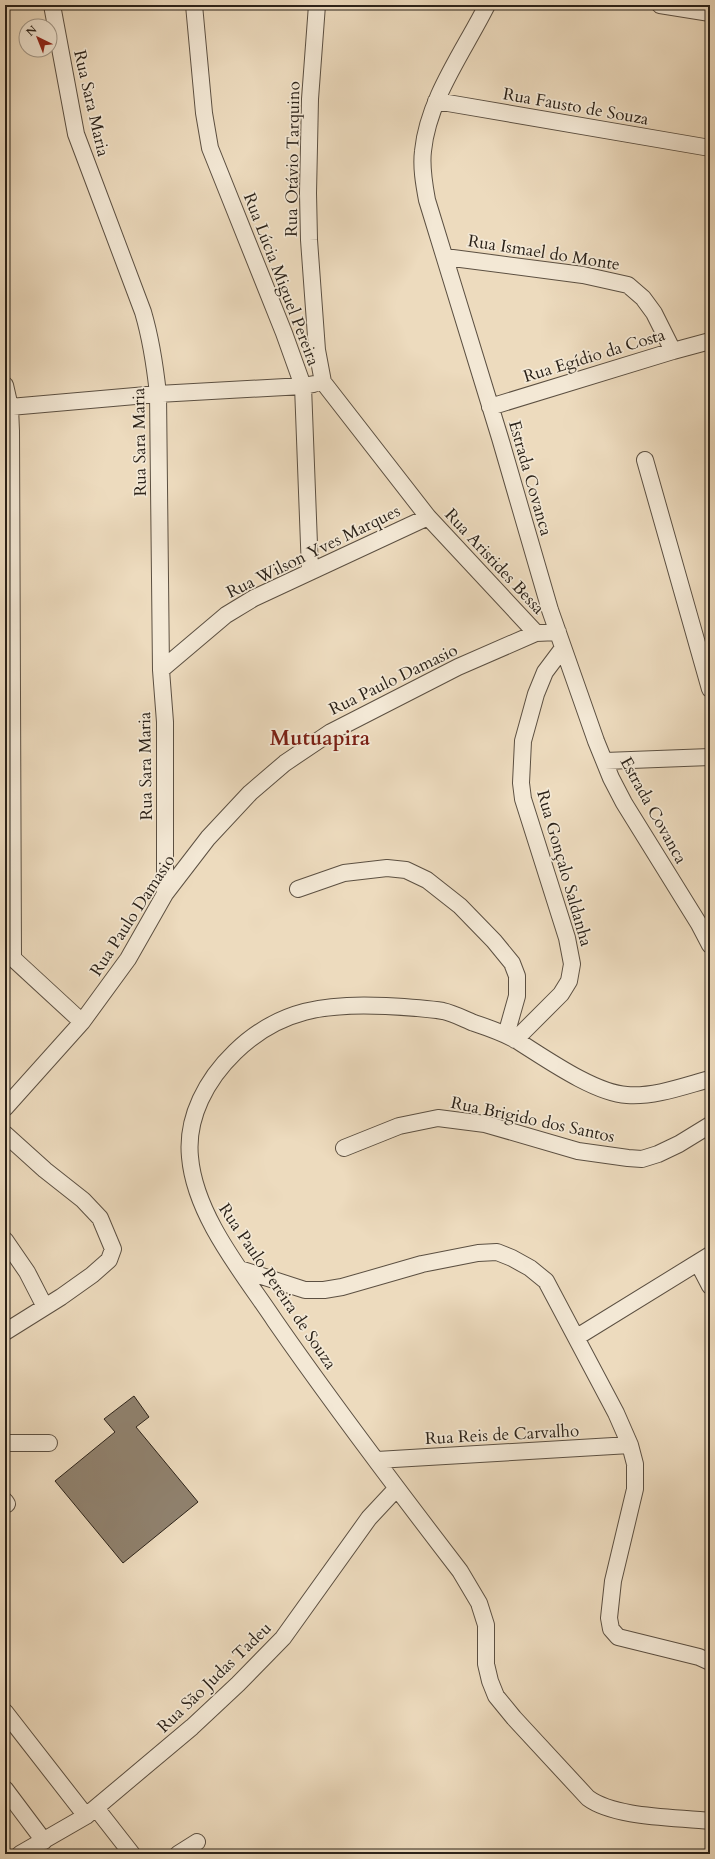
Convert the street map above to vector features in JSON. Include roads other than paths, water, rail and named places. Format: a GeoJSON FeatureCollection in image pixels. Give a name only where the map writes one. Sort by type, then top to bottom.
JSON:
{"type":"FeatureCollection","features":[{"type":"Feature","properties":{"kind":"street","name":"Rua Sara Maria"},"geometry":{"type":"LineString","coordinates":[[52,5],[76,134],[144,312],[151,340],[158,394],[161,670],[165,722],[165,894]]}},
{"type":"Feature","properties":{"kind":"street","name":"Rua Lúcia Miguel Pereira"},"geometry":{"type":"LineString","coordinates":[[194,5],[204,113],[210,148],[284,333],[303,386],[310,571]]}},
{"type":"Feature","properties":{"kind":"street","name":"Rua Otávio Tarquino"},"geometry":{"type":"LineString","coordinates":[[317,5],[310,99],[308,193],[309,240],[317,343],[323,382],[428,517]]}},
{"type":"Feature","properties":{"kind":"street"},"geometry":{"type":"LineString","coordinates":[[660,5],[710,13]]}},
{"type":"Feature","properties":{"kind":"street","name":"Estrada Covanca"},"geometry":{"type":"LineString","coordinates":[[481,9],[436,101],[427,126],[423,152],[424,183],[432,219],[445,257],[563,648],[611,778],[624,803],[699,924],[710,945]]}},
{"type":"Feature","properties":{"kind":"street","name":"Rua Fausto de Souza"},"geometry":{"type":"LineString","coordinates":[[436,101],[710,148]]}},
{"type":"Feature","properties":{"kind":"street","name":"Rua Ismael do Monte"},"geometry":{"type":"LineString","coordinates":[[445,257],[583,275],[628,285],[643,298],[654,313],[673,351]]}},
{"type":"Feature","properties":{"kind":"street","name":"Rua Egídio da Costa"},"geometry":{"type":"LineString","coordinates":[[490,407],[710,341]]}},
{"type":"Feature","properties":{"kind":"street"},"geometry":{"type":"LineString","coordinates":[[10,407],[158,394],[303,386],[323,382]]}},
{"type":"Feature","properties":{"kind":"street"},"geometry":{"type":"LineString","coordinates":[[5,385],[10,407],[9,955],[82,1022]]}},
{"type":"Feature","properties":{"kind":"street"},"geometry":{"type":"LineString","coordinates":[[645,460],[710,689]]}},
{"type":"Feature","properties":{"kind":"street","name":"Rua Wilson Yves Marques"},"geometry":{"type":"LineString","coordinates":[[161,670],[226,614],[254,598],[310,571],[428,517]]}},
{"type":"Feature","properties":{"kind":"street","name":"Rua Aristides Bessa"},"geometry":{"type":"LineString","coordinates":[[428,517],[536,633],[558,632]]}},
{"type":"Feature","properties":{"kind":"street","name":"Rua Paulo Damasio"},"geometry":{"type":"LineString","coordinates":[[5,1108],[82,1022],[128,959],[165,894],[208,838],[250,793],[285,763],[338,728],[458,667],[536,633]]}},
{"type":"Feature","properties":{"kind":"street","name":"Rua Gonçalo Saldanha"},"geometry":{"type":"LineString","coordinates":[[511,1037],[560,994],[569,981],[572,964],[567,938],[523,799],[521,783],[523,741],[536,694],[545,672],[563,648]]}},
{"type":"Feature","properties":{"kind":"street"},"geometry":{"type":"LineString","coordinates":[[605,761],[710,757]]}},
{"type":"Feature","properties":{"kind":"street"},"geometry":{"type":"LineString","coordinates":[[298,889],[344,874],[387,868],[406,870],[427,880],[460,906],[494,941],[512,963],[517,976],[518,996],[511,1037]]}},
{"type":"Feature","properties":{"kind":"street","name":"Rua Paulo Pereira de Souza"},"geometry":{"type":"LineString","coordinates":[[710,1079],[669,1090],[626,1095],[607,1090],[578,1078],[511,1037],[445,1012],[350,1004],[309,1010],[270,1025],[244,1044],[221,1066],[198,1102],[191,1128],[189,1156],[195,1187],[206,1215],[240,1269],[308,1368],[460,1571],[479,1603],[486,1625],[486,1664],[490,1681],[496,1696],[514,1718],[588,1798],[602,1807],[626,1813],[710,1821]]}},
{"type":"Feature","properties":{"kind":"street","name":"Rua Brigido dos Santos"},"geometry":{"type":"LineString","coordinates":[[344,1148],[399,1126],[438,1118],[485,1124],[578,1151],[642,1159],[658,1154],[679,1144],[710,1125]]}},
{"type":"Feature","properties":{"kind":"street"},"geometry":{"type":"LineString","coordinates":[[5,1134],[45,1170],[83,1200],[100,1218],[113,1249],[110,1260],[92,1275],[5,1332]]}},
{"type":"Feature","properties":{"kind":"street"},"geometry":{"type":"LineString","coordinates":[[5,1240],[27,1272],[45,1307]]}},
{"type":"Feature","properties":{"kind":"street"},"geometry":{"type":"LineString","coordinates":[[240,1269],[305,1290],[324,1290],[342,1287],[422,1264],[478,1253],[497,1252],[524,1265],[546,1281],[616,1413],[630,1445],[635,1464],[635,1489],[613,1581],[609,1618],[610,1629],[618,1637],[699,1656],[710,1662]]}},
{"type":"Feature","properties":{"kind":"street"},"geometry":{"type":"LineString","coordinates":[[577,1337],[704,1259],[710,1286]]}},
{"type":"Feature","properties":{"kind":"street"},"geometry":{"type":"LineString","coordinates":[[5,1443],[49,1443]]}},
{"type":"Feature","properties":{"kind":"street","name":"Rua Reis de Carvalho"},"geometry":{"type":"LineString","coordinates":[[377,1460],[630,1445]]}},
{"type":"Feature","properties":{"kind":"street","name":"Rua São Judas Tadeu"},"geometry":{"type":"LineString","coordinates":[[20,1854],[91,1812],[192,1727],[282,1638],[365,1523],[397,1488]]}},
{"type":"Feature","properties":{"kind":"street"},"geometry":{"type":"LineString","coordinates":[[5,1712],[91,1812],[132,1854]]}},
{"type":"Feature","properties":{"kind":"street"},"geometry":{"type":"LineString","coordinates":[[5,1789],[44,1841]]}},
{"type":"Feature","properties":{"kind":"street"},"geometry":{"type":"LineString","coordinates":[[178,1854],[197,1842]]}},
{"type":"Feature","properties":{"kind":"district","name":"Mutuapira"},"geometry":{"type":"Point","coordinates":[320,738]}}]}
